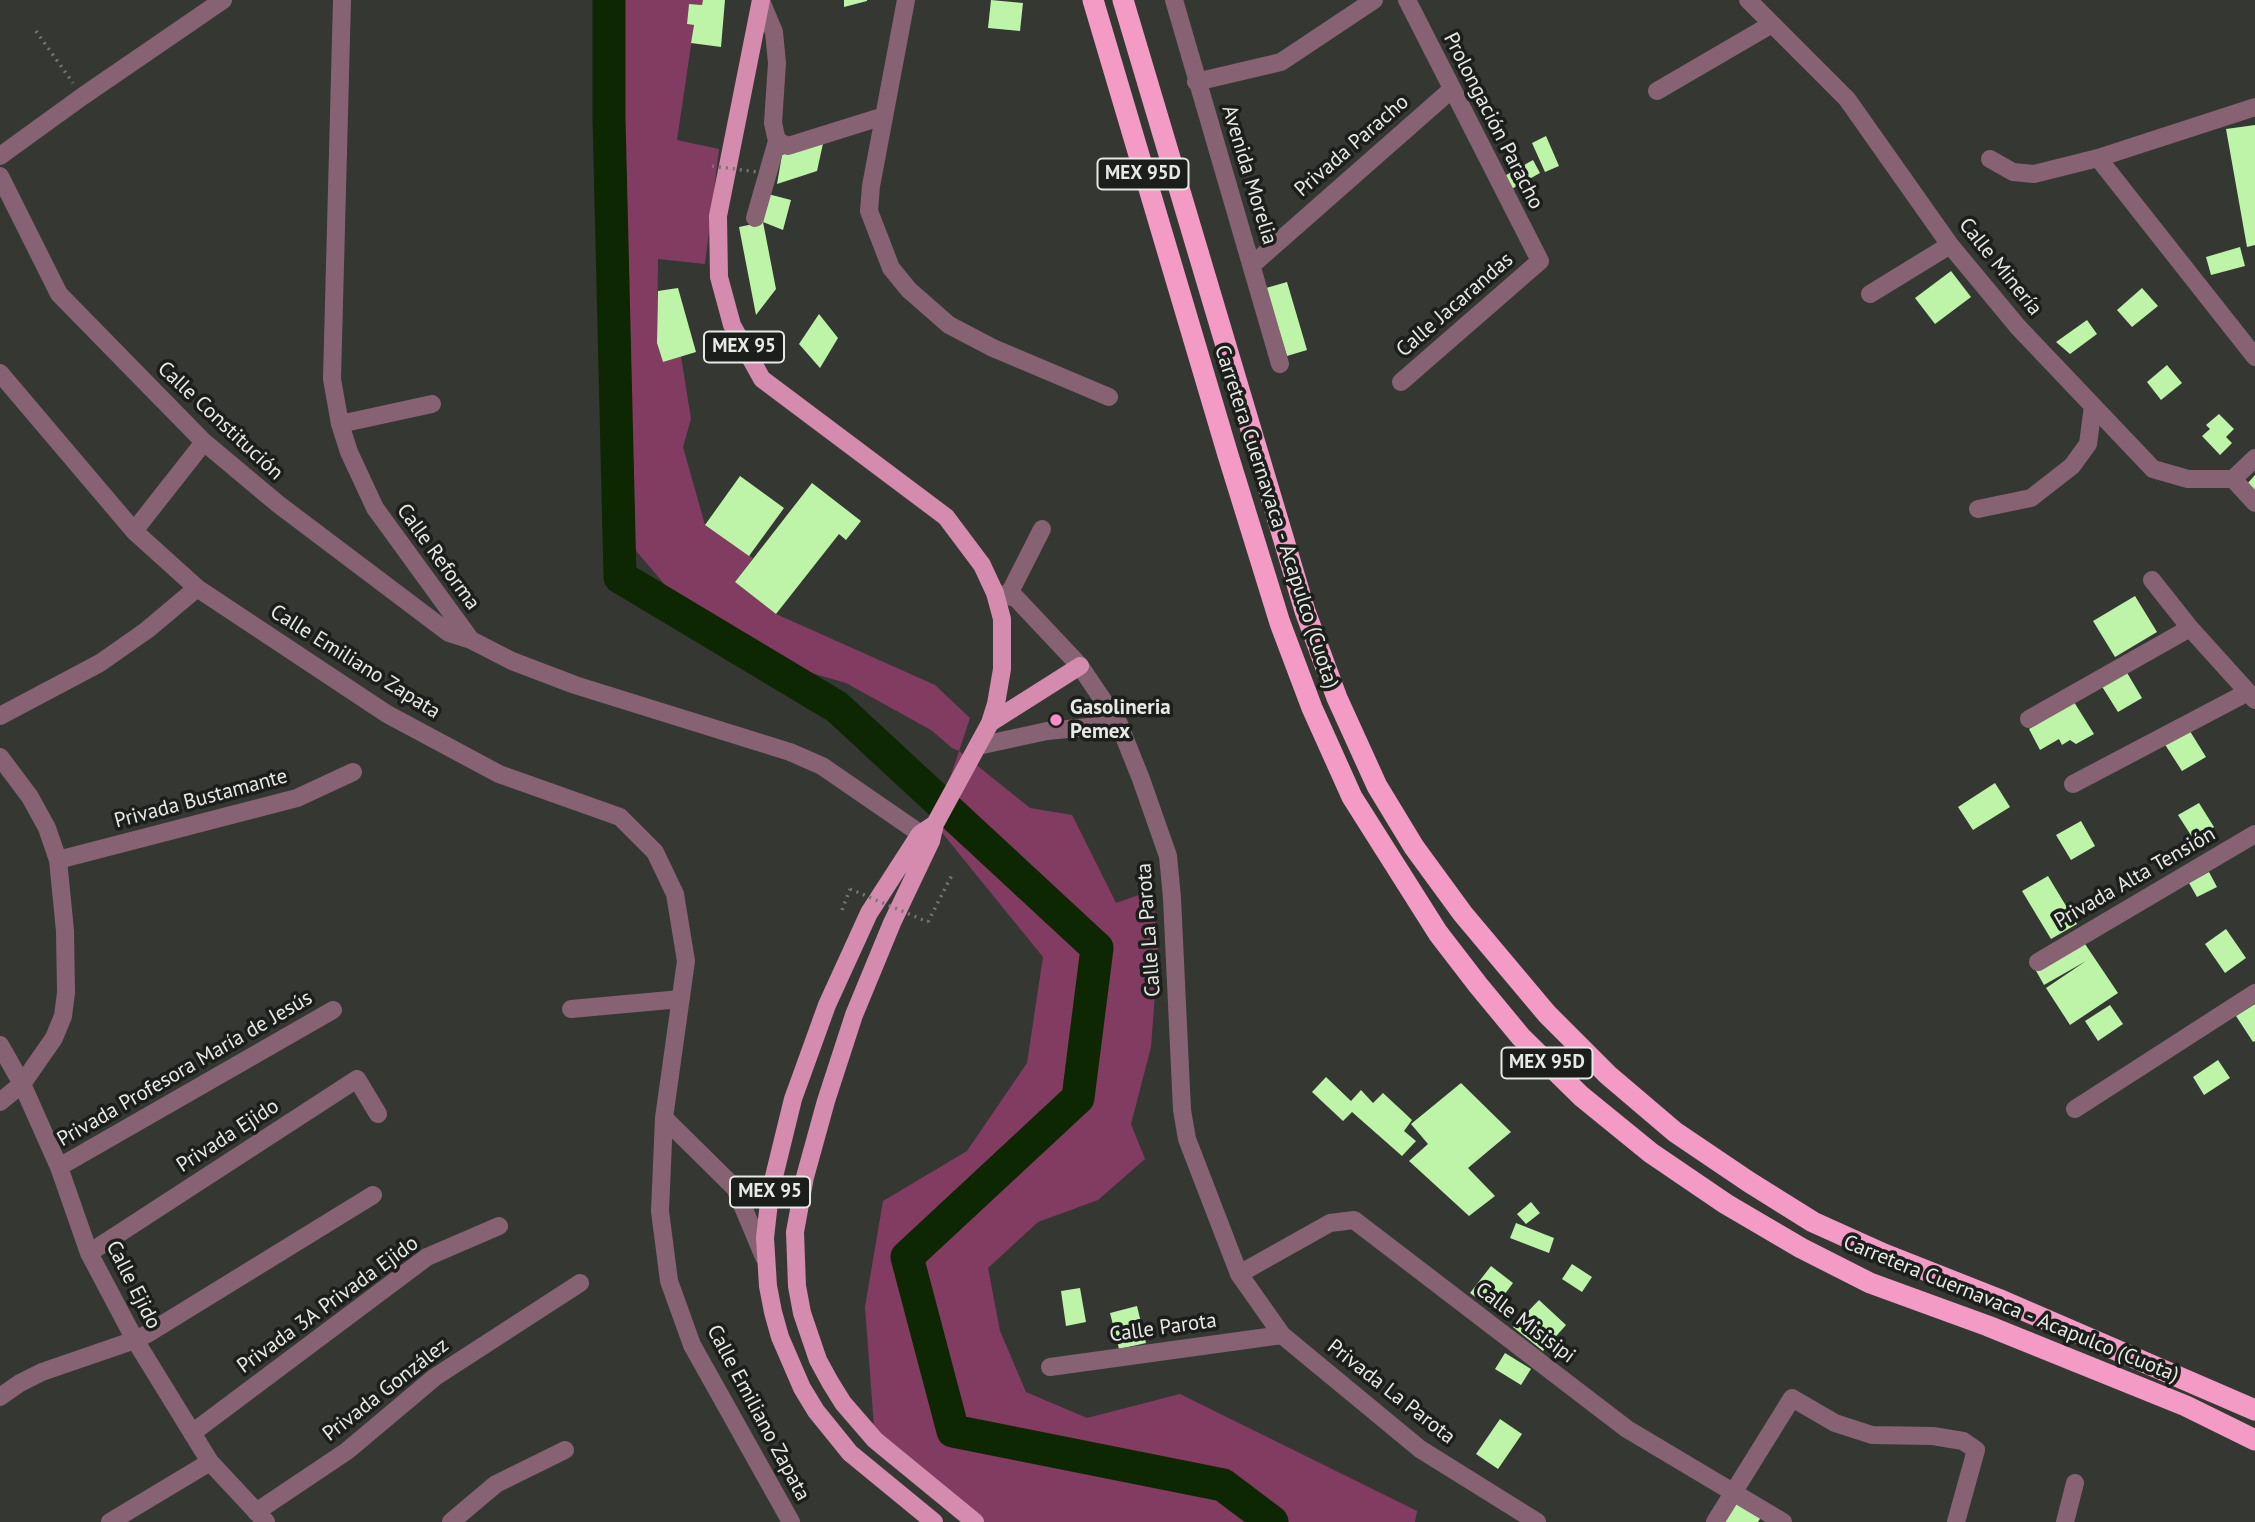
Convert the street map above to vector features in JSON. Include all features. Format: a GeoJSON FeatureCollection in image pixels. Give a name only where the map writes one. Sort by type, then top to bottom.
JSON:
{"type":"FeatureCollection","features":[{"type":"Feature","properties":{"kind":"highway","name":"Carretera Cuernavaca - Acapulco (Cuota)"},"geometry":{"type":"LineString","coordinates":[[1093,0],[1228,455],[1280,623],[1312,708],[1352,797],[1438,933],[1478,985],[1521,1037],[1581,1097],[1651,1153],[1726,1204],[1801,1248],[1870,1283],[1988,1326],[2174,1401],[2255,1440]]}},
{"type":"Feature","properties":{"kind":"highway","name":"Carretera Cuernavaca - Acapulco (Cuota)"},"geometry":{"type":"LineString","coordinates":[[1123,0],[1305,611],[1338,698],[1377,786],[1414,848],[1463,914],[1547,1014],[1608,1074],[1675,1132],[1749,1182],[1813,1222],[1884,1254],[1998,1299],[2255,1410]]}},
{"type":"Feature","properties":{"kind":"main road","name":"MEX 95"},"geometry":{"type":"LineString","coordinates":[[761,0],[718,216],[719,277],[732,325],[762,379],[946,517],[1001,594],[1002,669],[990,723],[932,828],[854,1015],[826,1101],[798,1204],[795,1259],[797,1286],[809,1337],[818,1360],[843,1403],[875,1440],[975,1522]]}},
{"type":"Feature","properties":{"kind":"main road"},"geometry":{"type":"LineString","coordinates":[[990,723],[1080,666]]}},
{"type":"Feature","properties":{"kind":"main road","name":"MEX 95"},"geometry":{"type":"LineString","coordinates":[[932,828],[869,913],[823,1017],[793,1099],[774,1171],[766,1215],[765,1260],[780,1337],[802,1388],[816,1411],[850,1453],[934,1522]]}},
{"type":"Feature","properties":{"kind":"street"},"geometry":{"type":"LineString","coordinates":[[0,156],[223,0]]}},
{"type":"Feature","properties":{"kind":"street","name":"Calle Reforma"},"geometry":{"type":"LineString","coordinates":[[342,0],[332,379],[340,424],[349,452],[375,508],[471,640],[512,661],[575,685],[789,752],[821,766],[932,828]]}},
{"type":"Feature","properties":{"kind":"street"},"geometry":{"type":"LineString","coordinates":[[755,218],[777,141],[773,123],[777,63],[774,32],[761,0]]}},
{"type":"Feature","properties":{"kind":"street"},"geometry":{"type":"LineString","coordinates":[[906,0],[871,186],[869,211],[891,268],[909,290],[949,325],[993,348],[1109,397]]}},
{"type":"Feature","properties":{"kind":"street","name":"Avenida Morelia"},"geometry":{"type":"LineString","coordinates":[[1174,0],[1280,364]]}},
{"type":"Feature","properties":{"kind":"street"},"geometry":{"type":"LineString","coordinates":[[1196,82],[1281,62],[1374,0]]}},
{"type":"Feature","properties":{"kind":"street","name":"Prolongación Paracho"},"geometry":{"type":"LineString","coordinates":[[1407,0],[1540,261]]}},
{"type":"Feature","properties":{"kind":"street","name":"Calle Minería"},"geometry":{"type":"LineString","coordinates":[[1748,0],[1847,99],[1950,245],[2018,327],[2153,469],[2188,479],[2233,479]]}},
{"type":"Feature","properties":{"kind":"street"},"geometry":{"type":"LineString","coordinates":[[1657,91],[1772,24]]}},
{"type":"Feature","properties":{"kind":"street","name":"Privada Paracho"},"geometry":{"type":"LineString","coordinates":[[1252,265],[1451,90]]}},
{"type":"Feature","properties":{"kind":"street"},"geometry":{"type":"LineString","coordinates":[[1990,159],[2013,172],[2034,174],[2098,158],[2255,107]]}},
{"type":"Feature","properties":{"kind":"street"},"geometry":{"type":"LineString","coordinates":[[777,141],[788,146],[884,116]]}},
{"type":"Feature","properties":{"kind":"street"},"geometry":{"type":"LineString","coordinates":[[2098,158],[2255,357]]}},
{"type":"Feature","properties":{"kind":"street","name":"Calle Constitución"},"geometry":{"type":"LineString","coordinates":[[0,176],[59,293],[204,442],[278,504],[449,633],[471,640]]}},
{"type":"Feature","properties":{"kind":"street"},"geometry":{"type":"LineString","coordinates":[[1871,294],[1950,245]]}},
{"type":"Feature","properties":{"kind":"street","name":"Calle Jacarandas"},"geometry":{"type":"LineString","coordinates":[[1401,382],[1540,261]]}},
{"type":"Feature","properties":{"kind":"street","name":"Calle Emiliano Zapata"},"geometry":{"type":"LineString","coordinates":[[0,373],[134,531],[197,587],[387,714],[499,774],[620,817],[655,852],[675,894],[686,961],[664,1118],[660,1211],[669,1281],[692,1345],[791,1522]]}},
{"type":"Feature","properties":{"kind":"street"},"geometry":{"type":"LineString","coordinates":[[340,424],[432,404]]}},
{"type":"Feature","properties":{"kind":"street"},"geometry":{"type":"LineString","coordinates":[[1978,509],[2031,498],[2072,466],[2088,444],[2093,406]]}},
{"type":"Feature","properties":{"kind":"street"},"geometry":{"type":"LineString","coordinates":[[134,531],[204,442]]}},
{"type":"Feature","properties":{"kind":"street"},"geometry":{"type":"LineString","coordinates":[[2255,458],[2233,479],[2255,503]]}},
{"type":"Feature","properties":{"kind":"street"},"geometry":{"type":"LineString","coordinates":[[1001,594],[1042,528]]}},
{"type":"Feature","properties":{"kind":"street"},"geometry":{"type":"LineString","coordinates":[[2073,784],[2251,696],[2190,628],[2152,580]]}},
{"type":"Feature","properties":{"kind":"street"},"geometry":{"type":"LineString","coordinates":[[0,716],[100,663],[147,630],[197,587]]}},
{"type":"Feature","properties":{"kind":"street","name":"Calle La Parota"},"geometry":{"type":"LineString","coordinates":[[1001,594],[1016,598],[1080,666],[1119,724],[1168,856],[1182,1110],[1187,1139],[1239,1274]]}},
{"type":"Feature","properties":{"kind":"street"},"geometry":{"type":"LineString","coordinates":[[2029,719],[2190,628]]}},
{"type":"Feature","properties":{"kind":"street"},"geometry":{"type":"LineString","coordinates":[[975,752],[1047,731],[1119,724]]}},
{"type":"Feature","properties":{"kind":"street"},"geometry":{"type":"LineString","coordinates":[[0,757],[30,797],[47,828],[58,860],[65,931],[66,993],[54,1038],[22,1084],[0,1102]]}},
{"type":"Feature","properties":{"kind":"street","name":"Privada Bustamante"},"geometry":{"type":"LineString","coordinates":[[58,860],[297,798],[353,772]]}},
{"type":"Feature","properties":{"kind":"street","name":"Privada Alta Tensión"},"geometry":{"type":"LineString","coordinates":[[2038,962],[2255,834]]}},
{"type":"Feature","properties":{"kind":"street"},"geometry":{"type":"LineString","coordinates":[[2075,1109],[2255,993]]}},
{"type":"Feature","properties":{"kind":"street"},"geometry":{"type":"LineString","coordinates":[[571,1009],[681,999]]}},
{"type":"Feature","properties":{"kind":"street","name":"Privada Profesora María de Jesús"},"geometry":{"type":"LineString","coordinates":[[59,1167],[333,1010]]}},
{"type":"Feature","properties":{"kind":"street","name":"Calle Ejido"},"geometry":{"type":"LineString","coordinates":[[0,1045],[22,1084],[59,1167],[89,1253],[135,1340],[210,1462],[261,1517]]}},
{"type":"Feature","properties":{"kind":"street","name":"Privada Ejido"},"geometry":{"type":"LineString","coordinates":[[89,1253],[357,1079],[378,1114]]}},
{"type":"Feature","properties":{"kind":"street"},"geometry":{"type":"LineString","coordinates":[[664,1118],[735,1188],[765,1260]]}},
{"type":"Feature","properties":{"kind":"street"},"geometry":{"type":"LineString","coordinates":[[0,1397],[42,1372],[135,1340],[373,1195]]}},
{"type":"Feature","properties":{"kind":"street","name":"Calle Misisipi"},"geometry":{"type":"LineString","coordinates":[[1239,1274],[1330,1223],[1354,1220],[1627,1429],[1783,1522]]}},
{"type":"Feature","properties":{"kind":"street","name":"Privada 3A Privada Ejido"},"geometry":{"type":"LineString","coordinates":[[192,1433],[427,1257],[499,1226]]}},
{"type":"Feature","properties":{"kind":"street","name":"Privada La Parota"},"geometry":{"type":"LineString","coordinates":[[1239,1274],[1282,1335],[1420,1449],[1537,1522]]}},
{"type":"Feature","properties":{"kind":"street","name":"Privada González"},"geometry":{"type":"LineString","coordinates":[[261,1517],[347,1451],[435,1377],[580,1283]]}},
{"type":"Feature","properties":{"kind":"street","name":"Calle Parota"},"geometry":{"type":"LineString","coordinates":[[1050,1367],[1282,1335]]}},
{"type":"Feature","properties":{"kind":"street"},"geometry":{"type":"LineString","coordinates":[[1715,1522],[1792,1398],[1835,1423],[1872,1435],[1933,1436],[1963,1441],[1976,1450],[1956,1522]]}},
{"type":"Feature","properties":{"kind":"street"},"geometry":{"type":"LineString","coordinates":[[451,1522],[496,1484],[565,1450]]}},
{"type":"Feature","properties":{"kind":"street"},"geometry":{"type":"LineString","coordinates":[[110,1522],[210,1462]]}},
{"type":"Feature","properties":{"kind":"street"},"geometry":{"type":"LineString","coordinates":[[2065,1522],[2076,1483]]}},
{"type":"Feature","properties":{"kind":"path"},"geometry":{"type":"LineString","coordinates":[[36,30],[83,96]]}},
{"type":"Feature","properties":{"kind":"path"},"geometry":{"type":"LineString","coordinates":[[712,166],[757,172]]}},
{"type":"Feature","properties":{"kind":"path"},"geometry":{"type":"LineString","coordinates":[[842,910],[850,889],[929,922],[953,873]]}},
{"type":"Feature","properties":{"kind":"shaded area"},"geometry":{"type":"Polygon","coordinates":[[[619,0],[703,0],[702,5],[689,4],[687,24],[694,25],[677,140],[719,149],[705,264],[658,259],[657,343],[663,362],[681,356],[691,419],[683,447],[705,525],[753,558],[735,582],[776,614],[935,685],[970,718],[959,751],[931,730],[846,683],[760,658],[682,605],[626,539],[608,464],[621,146],[619,0]]]}},
{"type":"Feature","properties":{"kind":"shaded area"},"geometry":{"type":"Polygon","coordinates":[[[959,751],[1030,808],[1072,815],[1116,903],[1153,890],[1158,954],[1151,1047],[1131,1124],[1145,1159],[1098,1200],[1038,1222],[988,1268],[1000,1331],[1026,1392],[1087,1418],[1180,1394],[1417,1511],[1415,1522],[975,1522],[875,1440],[865,1307],[883,1201],[967,1151],[1027,1063],[1043,957],[935,824],[959,751]]]}},
{"type":"Feature","properties":{"kind":"building"},"geometry":{"type":"Polygon","coordinates":[[[703,0],[725,0],[721,47],[691,43],[694,25],[687,24],[689,4],[702,5],[703,0]]]}},
{"type":"Feature","properties":{"kind":"building"},"geometry":{"type":"Polygon","coordinates":[[[844,0],[867,0],[867,1],[844,7],[844,0]]]}},
{"type":"Feature","properties":{"kind":"building"},"geometry":{"type":"Polygon","coordinates":[[[991,0],[1023,3],[1020,31],[988,28],[991,0]]]}},
{"type":"Feature","properties":{"kind":"building"},"geometry":{"type":"Polygon","coordinates":[[[2255,125],[2255,245],[2247,247],[2226,129],[2255,125]]]}},
{"type":"Feature","properties":{"kind":"building"},"geometry":{"type":"Polygon","coordinates":[[[1546,136],[1559,166],[1545,172],[1532,143],[1546,136]]]}},
{"type":"Feature","properties":{"kind":"building"},"geometry":{"type":"Polygon","coordinates":[[[824,139],[817,171],[777,184],[782,155],[824,139]]]}},
{"type":"Feature","properties":{"kind":"building"},"geometry":{"type":"Polygon","coordinates":[[[1533,160],[1540,173],[1508,191],[1501,178],[1533,160]]]}},
{"type":"Feature","properties":{"kind":"building"},"geometry":{"type":"Polygon","coordinates":[[[768,194],[791,200],[783,230],[763,222],[768,194]]]}},
{"type":"Feature","properties":{"kind":"building"},"geometry":{"type":"Polygon","coordinates":[[[763,222],[776,289],[756,315],[739,227],[763,222]]]}},
{"type":"Feature","properties":{"kind":"building"},"geometry":{"type":"Polygon","coordinates":[[[2240,247],[2245,266],[2211,275],[2206,257],[2240,247]]]}},
{"type":"Feature","properties":{"kind":"building"},"geometry":{"type":"Polygon","coordinates":[[[1951,271],[1971,297],[1935,324],[1915,298],[1951,271]]]}},
{"type":"Feature","properties":{"kind":"building"},"geometry":{"type":"Polygon","coordinates":[[[1287,282],[1307,350],[1287,356],[1266,288],[1287,282]]]}},
{"type":"Feature","properties":{"kind":"building"},"geometry":{"type":"Polygon","coordinates":[[[678,288],[696,352],[663,362],[657,343],[658,291],[678,288]]]}},
{"type":"Feature","properties":{"kind":"building"},"geometry":{"type":"Polygon","coordinates":[[[2142,288],[2158,306],[2132,327],[2117,310],[2142,288]]]}},
{"type":"Feature","properties":{"kind":"building"},"geometry":{"type":"Polygon","coordinates":[[[819,314],[838,338],[820,368],[799,344],[819,314]]]}},
{"type":"Feature","properties":{"kind":"building"},"geometry":{"type":"Polygon","coordinates":[[[2087,320],[2097,334],[2070,354],[2056,342],[2087,320]]]}},
{"type":"Feature","properties":{"kind":"building"},"geometry":{"type":"Polygon","coordinates":[[[2167,365],[2182,383],[2161,400],[2147,382],[2167,365]]]}},
{"type":"Feature","properties":{"kind":"building"},"geometry":{"type":"Polygon","coordinates":[[[2219,414],[2234,429],[2226,437],[2232,443],[2220,455],[2202,436],[2210,429],[2206,425],[2219,414]]]}},
{"type":"Feature","properties":{"kind":"building"},"geometry":{"type":"Polygon","coordinates":[[[2255,475],[2255,491],[2247,484],[2255,475]]]}},
{"type":"Feature","properties":{"kind":"building"},"geometry":{"type":"Polygon","coordinates":[[[740,476],[784,508],[749,556],[705,525],[740,476]]]}},
{"type":"Feature","properties":{"kind":"building"},"geometry":{"type":"Polygon","coordinates":[[[812,483],[861,521],[846,540],[839,534],[776,614],[735,582],[812,483]]]}},
{"type":"Feature","properties":{"kind":"building"},"geometry":{"type":"Polygon","coordinates":[[[2135,596],[2157,632],[2115,657],[2093,621],[2135,596]]]}},
{"type":"Feature","properties":{"kind":"building"},"geometry":{"type":"Polygon","coordinates":[[[2126,671],[2142,698],[2118,712],[2101,685],[2126,671]]]}},
{"type":"Feature","properties":{"kind":"building"},"geometry":{"type":"Polygon","coordinates":[[[2074,702],[2094,734],[2076,744],[2070,740],[2062,745],[2059,739],[2040,750],[2029,729],[2074,702]]]}},
{"type":"Feature","properties":{"kind":"building"},"geometry":{"type":"Polygon","coordinates":[[[2188,728],[2206,757],[2182,771],[2164,743],[2188,728]]]}},
{"type":"Feature","properties":{"kind":"building"},"geometry":{"type":"Polygon","coordinates":[[[1995,783],[2010,807],[1973,830],[1958,807],[1995,783]]]}},
{"type":"Feature","properties":{"kind":"building"},"geometry":{"type":"Polygon","coordinates":[[[2199,803],[2214,827],[2194,840],[2178,815],[2199,803]]]}},
{"type":"Feature","properties":{"kind":"building"},"geometry":{"type":"Polygon","coordinates":[[[2081,821],[2095,846],[2071,860],[2056,835],[2081,821]]]}},
{"type":"Feature","properties":{"kind":"building"},"geometry":{"type":"Polygon","coordinates":[[[2209,872],[2217,887],[2197,897],[2189,883],[2209,872]]]}},
{"type":"Feature","properties":{"kind":"building"},"geometry":{"type":"Polygon","coordinates":[[[2048,876],[2077,924],[2051,939],[2022,891],[2048,876]]]}},
{"type":"Feature","properties":{"kind":"building"},"geometry":{"type":"Polygon","coordinates":[[[2226,929],[2246,958],[2225,973],[2205,944],[2226,929]]]}},
{"type":"Feature","properties":{"kind":"building"},"geometry":{"type":"Polygon","coordinates":[[[2083,941],[2118,993],[2070,1025],[2046,988],[2086,961],[2044,985],[2035,969],[2083,941]]]}},
{"type":"Feature","properties":{"kind":"building"},"geometry":{"type":"Polygon","coordinates":[[[2255,1004],[2255,1041],[2253,1042],[2236,1016],[2255,1004]]]}},
{"type":"Feature","properties":{"kind":"building"},"geometry":{"type":"Polygon","coordinates":[[[2110,1005],[2123,1024],[2098,1041],[2085,1021],[2110,1005]]]}},
{"type":"Feature","properties":{"kind":"building"},"geometry":{"type":"Polygon","coordinates":[[[2218,1060],[2230,1078],[2204,1095],[2193,1077],[2218,1060]]]}},
{"type":"Feature","properties":{"kind":"building"},"geometry":{"type":"Polygon","coordinates":[[[1326,1077],[1351,1101],[1361,1090],[1373,1103],[1383,1093],[1412,1120],[1404,1131],[1416,1141],[1402,1156],[1352,1112],[1343,1121],[1312,1092],[1326,1077]]]}},
{"type":"Feature","properties":{"kind":"building"},"geometry":{"type":"Polygon","coordinates":[[[1461,1083],[1511,1132],[1468,1168],[1495,1196],[1469,1216],[1409,1161],[1428,1144],[1411,1124],[1461,1083]]]}},
{"type":"Feature","properties":{"kind":"building"},"geometry":{"type":"Polygon","coordinates":[[[1531,1202],[1540,1213],[1526,1224],[1517,1214],[1531,1202]]]}},
{"type":"Feature","properties":{"kind":"building"},"geometry":{"type":"Polygon","coordinates":[[[1516,1223],[1554,1238],[1549,1253],[1510,1238],[1516,1223]]]}},
{"type":"Feature","properties":{"kind":"building"},"geometry":{"type":"Polygon","coordinates":[[[1572,1264],[1592,1277],[1582,1292],[1562,1279],[1572,1264]]]}},
{"type":"Feature","properties":{"kind":"building"},"geometry":{"type":"Polygon","coordinates":[[[1491,1266],[1513,1283],[1493,1310],[1470,1293],[1491,1266]]]}},
{"type":"Feature","properties":{"kind":"building"},"geometry":{"type":"Polygon","coordinates":[[[1080,1288],[1086,1322],[1066,1326],[1061,1291],[1080,1288]]]}},
{"type":"Feature","properties":{"kind":"building"},"geometry":{"type":"Polygon","coordinates":[[[1539,1300],[1566,1325],[1543,1351],[1513,1327],[1539,1300]]]}},
{"type":"Feature","properties":{"kind":"building"},"geometry":{"type":"Polygon","coordinates":[[[1137,1306],[1146,1343],[1119,1349],[1110,1313],[1137,1306]]]}},
{"type":"Feature","properties":{"kind":"building"},"geometry":{"type":"Polygon","coordinates":[[[1505,1353],[1531,1369],[1521,1385],[1495,1369],[1505,1353]]]}},
{"type":"Feature","properties":{"kind":"building"},"geometry":{"type":"Polygon","coordinates":[[[1500,1419],[1522,1434],[1498,1469],[1476,1454],[1500,1419]]]}},
{"type":"Feature","properties":{"kind":"building"},"geometry":{"type":"Polygon","coordinates":[[[1737,1503],[1761,1517],[1758,1522],[1725,1522],[1737,1503]]]}},
{"type":"Feature","properties":{"kind":"waterway"},"geometry":{"type":"LineString","coordinates":[[609,0],[609,118],[620,577],[837,707],[1097,948],[1078,1098],[907,1257],[953,1431],[1223,1485],[1272,1522]]}},
{"type":"Feature","properties":{"kind":"place","name":"Gasolineria Pemex"},"geometry":{"type":"Point","coordinates":[1056,720]}}]}
